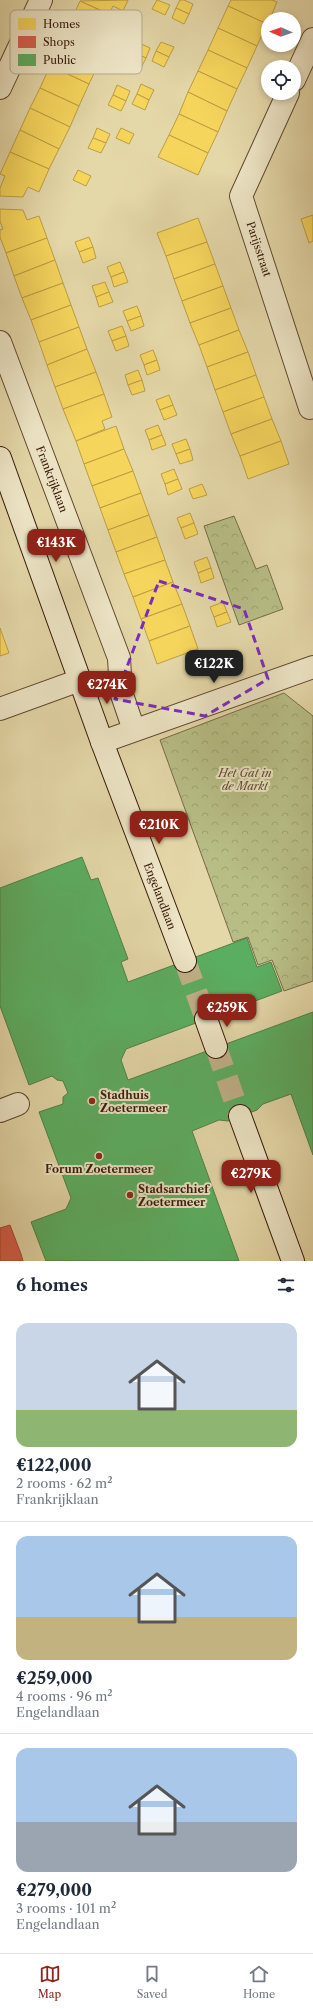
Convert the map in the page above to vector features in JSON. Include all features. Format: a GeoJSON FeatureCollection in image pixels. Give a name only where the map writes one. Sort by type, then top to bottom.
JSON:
{"type":"FeatureCollection","features":[{"type":"Feature","properties":{"kind":"street"},"geometry":{"type":"LineString","coordinates":[[36,10],[41,0]]}},
{"type":"Feature","properties":{"kind":"street"},"geometry":{"type":"LineString","coordinates":[[301,65],[313,39]]}},
{"type":"Feature","properties":{"kind":"street"},"geometry":{"type":"LineString","coordinates":[[0,88],[10,67]]}},
{"type":"Feature","properties":{"kind":"street","name":"Parijsstraat"},"geometry":{"type":"LineString","coordinates":[[285,100],[241,196],[310,408],[313,407]]}},
{"type":"Feature","properties":{"kind":"street","name":"Frankrijklaan"},"geometry":{"type":"LineString","coordinates":[[0,342],[119,658],[121,692],[134,730]]}},
{"type":"Feature","properties":{"kind":"street"},"geometry":{"type":"LineString","coordinates":[[0,458],[102,742],[313,667]]}},
{"type":"Feature","properties":{"kind":"street"},"geometry":{"type":"LineString","coordinates":[[0,709],[80,680]]}},
{"type":"Feature","properties":{"kind":"street","name":"Engelandlaan"},"geometry":{"type":"LineString","coordinates":[[102,742],[185,961]]}},
{"type":"Feature","properties":{"kind":"street"},"geometry":{"type":"LineString","coordinates":[[206,1019],[216,1047]]}},
{"type":"Feature","properties":{"kind":"street"},"geometry":{"type":"LineString","coordinates":[[240,1116],[293,1261]]}},
{"type":"Feature","properties":{"kind":"highlighted area"},"geometry":{"type":"Polygon","coordinates":[[[159,581],[244,609],[268,679],[205,716],[115,699],[159,581]]]}},
{"type":"Feature","properties":{"kind":"green space"},"geometry":{"type":"Polygon","coordinates":[[[234,516],[256,569],[267,565],[283,609],[239,625],[204,526],[234,516]]]}},
{"type":"Feature","properties":{"kind":"green space","name":"Het Gat in de Markt"},"geometry":{"type":"Polygon","coordinates":[[[284,693],[313,716],[313,981],[284,991],[272,960],[258,965],[248,937],[233,942],[160,740],[284,693]]]}},
{"type":"Feature","properties":{"kind":"building: Homes"},"geometry":{"type":"Polygon","coordinates":[[[128,0],[123,10],[113,6],[111,10],[100,10],[80,1],[128,0]]]}},
{"type":"Feature","properties":{"kind":"building: Homes"},"geometry":{"type":"Polygon","coordinates":[[[157,0],[170,5],[165,15],[152,9],[157,0]]]}},
{"type":"Feature","properties":{"kind":"building: Homes"},"geometry":{"type":"Polygon","coordinates":[[[180,0],[193,4],[189,14],[176,8],[180,0]]]}},
{"type":"Feature","properties":{"kind":"building: Homes"},"geometry":{"type":"Polygon","coordinates":[[[231,0],[272,0],[277,2],[273,12],[261,12],[261,21],[228,6],[231,0]]]}},
{"type":"Feature","properties":{"kind":"building: Homes"},"geometry":{"type":"Polygon","coordinates":[[[80,1],[100,10],[76,10],[80,1]]]}},
{"type":"Feature","properties":{"kind":"building: Homes"},"geometry":{"type":"Polygon","coordinates":[[[228,6],[261,21],[261,37],[257,46],[218,28],[228,6]]]}},
{"type":"Feature","properties":{"kind":"building: Homes"},"geometry":{"type":"Polygon","coordinates":[[[176,8],[189,14],[184,24],[172,18],[176,8]]]}},
{"type":"Feature","properties":{"kind":"building: Homes"},"geometry":{"type":"Polygon","coordinates":[[[218,28],[257,46],[247,68],[208,50],[218,28]]]}},
{"type":"Feature","properties":{"kind":"building: Homes"},"geometry":{"type":"Polygon","coordinates":[[[161,42],[174,47],[169,57],[156,51],[161,42]]]}},
{"type":"Feature","properties":{"kind":"building: Homes"},"geometry":{"type":"Polygon","coordinates":[[[142,44],[150,48],[146,58],[142,56],[142,44]]]}},
{"type":"Feature","properties":{"kind":"building: Homes"},"geometry":{"type":"Polygon","coordinates":[[[208,50],[247,68],[237,89],[198,71],[208,50]]]}},
{"type":"Feature","properties":{"kind":"building: Homes"},"geometry":{"type":"Polygon","coordinates":[[[156,51],[169,57],[164,67],[152,61],[156,51]]]}},
{"type":"Feature","properties":{"kind":"building: Homes"},"geometry":{"type":"Polygon","coordinates":[[[142,56],[146,58],[142,66],[142,56]]]}},
{"type":"Feature","properties":{"kind":"building: Homes"},"geometry":{"type":"Polygon","coordinates":[[[198,71],[237,89],[227,111],[188,92],[198,71]]]}},
{"type":"Feature","properties":{"kind":"building: Homes"},"geometry":{"type":"Polygon","coordinates":[[[46,74],[67,74],[89,84],[79,106],[40,88],[46,74]]]}},
{"type":"Feature","properties":{"kind":"building: Homes"},"geometry":{"type":"Polygon","coordinates":[[[67,74],[94,74],[89,84],[67,74]]]}},
{"type":"Feature","properties":{"kind":"building: Homes"},"geometry":{"type":"Polygon","coordinates":[[[141,84],[154,90],[149,100],[137,94],[141,84]]]}},
{"type":"Feature","properties":{"kind":"building: Homes"},"geometry":{"type":"Polygon","coordinates":[[[117,85],[130,91],[126,101],[113,95],[117,85]]]}},
{"type":"Feature","properties":{"kind":"building: Homes"},"geometry":{"type":"Polygon","coordinates":[[[40,88],[79,106],[70,127],[30,108],[40,88]]]}},
{"type":"Feature","properties":{"kind":"building: Homes"},"geometry":{"type":"Polygon","coordinates":[[[188,92],[227,111],[218,132],[179,114],[188,92]]]}},
{"type":"Feature","properties":{"kind":"building: Homes"},"geometry":{"type":"Polygon","coordinates":[[[137,94],[149,100],[145,110],[132,104],[137,94]]]}},
{"type":"Feature","properties":{"kind":"building: Homes"},"geometry":{"type":"Polygon","coordinates":[[[113,95],[126,101],[121,111],[108,105],[113,95]]]}},
{"type":"Feature","properties":{"kind":"building: Homes"},"geometry":{"type":"Polygon","coordinates":[[[30,108],[70,127],[59,149],[20,130],[30,108]]]}},
{"type":"Feature","properties":{"kind":"building: Homes"},"geometry":{"type":"Polygon","coordinates":[[[179,114],[218,132],[208,153],[169,135],[179,114]]]}},
{"type":"Feature","properties":{"kind":"building: Homes"},"geometry":{"type":"Polygon","coordinates":[[[97,128],[110,134],[106,143],[93,138],[97,128]]]}},
{"type":"Feature","properties":{"kind":"building: Homes"},"geometry":{"type":"Polygon","coordinates":[[[121,128],[134,134],[129,144],[116,138],[121,128]]]}},
{"type":"Feature","properties":{"kind":"building: Homes"},"geometry":{"type":"Polygon","coordinates":[[[20,130],[59,149],[49,169],[10,152],[20,130]]]}},
{"type":"Feature","properties":{"kind":"building: Homes"},"geometry":{"type":"Polygon","coordinates":[[[169,135],[208,153],[198,175],[158,157],[169,135]]]}},
{"type":"Feature","properties":{"kind":"building: Homes"},"geometry":{"type":"Polygon","coordinates":[[[93,138],[106,143],[101,153],[88,148],[93,138]]]}},
{"type":"Feature","properties":{"kind":"building: Homes"},"geometry":{"type":"Polygon","coordinates":[[[10,152],[49,169],[39,192],[28,187],[23,197],[0,196],[0,188],[5,176],[0,174],[10,152]]]}},
{"type":"Feature","properties":{"kind":"building: Homes"},"geometry":{"type":"Polygon","coordinates":[[[78,170],[91,176],[86,186],[73,180],[78,170]]]}},
{"type":"Feature","properties":{"kind":"building: Homes"},"geometry":{"type":"Polygon","coordinates":[[[0,209],[23,210],[27,220],[39,216],[47,238],[6,253],[0,237],[0,230],[3,229],[0,221],[0,209]]]}},
{"type":"Feature","properties":{"kind":"building: Homes"},"geometry":{"type":"Polygon","coordinates":[[[313,215],[313,241],[309,243],[301,219],[313,215]]]}},
{"type":"Feature","properties":{"kind":"building: Homes"},"geometry":{"type":"Polygon","coordinates":[[[198,218],[207,242],[166,256],[157,233],[198,218]]]}},
{"type":"Feature","properties":{"kind":"building: Homes"},"geometry":{"type":"Polygon","coordinates":[[[89,237],[93,247],[79,252],[75,242],[89,237]]]}},
{"type":"Feature","properties":{"kind":"building: Homes"},"geometry":{"type":"Polygon","coordinates":[[[47,238],[55,260],[14,276],[6,253],[47,238]]]}},
{"type":"Feature","properties":{"kind":"building: Homes"},"geometry":{"type":"Polygon","coordinates":[[[207,242],[215,264],[174,279],[166,256],[207,242]]]}},
{"type":"Feature","properties":{"kind":"building: Homes"},"geometry":{"type":"Polygon","coordinates":[[[93,247],[96,258],[83,263],[79,252],[93,247]]]}},
{"type":"Feature","properties":{"kind":"building: Homes"},"geometry":{"type":"Polygon","coordinates":[[[55,260],[63,283],[22,298],[14,276],[55,260]]]}},
{"type":"Feature","properties":{"kind":"building: Homes"},"geometry":{"type":"Polygon","coordinates":[[[120,262],[124,272],[111,277],[107,267],[120,262]]]}},
{"type":"Feature","properties":{"kind":"building: Homes"},"geometry":{"type":"Polygon","coordinates":[[[215,264],[223,286],[182,301],[174,279],[215,264]]]}},
{"type":"Feature","properties":{"kind":"building: Homes"},"geometry":{"type":"Polygon","coordinates":[[[124,272],[128,282],[114,287],[111,277],[124,272]]]}},
{"type":"Feature","properties":{"kind":"building: Homes"},"geometry":{"type":"Polygon","coordinates":[[[105,282],[109,292],[96,297],[92,286],[105,282]]]}},
{"type":"Feature","properties":{"kind":"building: Homes"},"geometry":{"type":"Polygon","coordinates":[[[63,283],[71,305],[31,320],[22,298],[63,283]]]}},
{"type":"Feature","properties":{"kind":"building: Homes"},"geometry":{"type":"Polygon","coordinates":[[[223,286],[231,308],[190,323],[182,301],[223,286]]]}},
{"type":"Feature","properties":{"kind":"building: Homes"},"geometry":{"type":"Polygon","coordinates":[[[109,292],[113,302],[99,307],[96,297],[109,292]]]}},
{"type":"Feature","properties":{"kind":"building: Homes"},"geometry":{"type":"Polygon","coordinates":[[[71,305],[79,327],[39,342],[31,320],[71,305]]]}},
{"type":"Feature","properties":{"kind":"building: Homes"},"geometry":{"type":"Polygon","coordinates":[[[137,306],[141,316],[127,321],[123,311],[137,306]]]}},
{"type":"Feature","properties":{"kind":"building: Homes"},"geometry":{"type":"Polygon","coordinates":[[[231,308],[239,330],[199,345],[190,323],[231,308]]]}},
{"type":"Feature","properties":{"kind":"building: Homes"},"geometry":{"type":"Polygon","coordinates":[[[141,316],[144,326],[131,331],[127,321],[141,316]]]}},
{"type":"Feature","properties":{"kind":"building: Homes"},"geometry":{"type":"Polygon","coordinates":[[[122,326],[126,336],[112,341],[108,331],[122,326]]]}},
{"type":"Feature","properties":{"kind":"building: Homes"},"geometry":{"type":"Polygon","coordinates":[[[79,327],[87,349],[47,365],[39,342],[79,327]]]}},
{"type":"Feature","properties":{"kind":"building: Homes"},"geometry":{"type":"Polygon","coordinates":[[[239,330],[248,352],[207,367],[199,345],[239,330]]]}},
{"type":"Feature","properties":{"kind":"building: Homes"},"geometry":{"type":"Polygon","coordinates":[[[126,336],[129,346],[116,351],[112,341],[126,336]]]}},
{"type":"Feature","properties":{"kind":"building: Homes"},"geometry":{"type":"Polygon","coordinates":[[[87,349],[96,372],[55,387],[47,365],[87,349]]]}},
{"type":"Feature","properties":{"kind":"building: Homes"},"geometry":{"type":"Polygon","coordinates":[[[153,350],[157,360],[144,365],[140,355],[153,350]]]}},
{"type":"Feature","properties":{"kind":"building: Homes"},"geometry":{"type":"Polygon","coordinates":[[[248,352],[256,375],[215,390],[207,367],[248,352]]]}},
{"type":"Feature","properties":{"kind":"building: Homes"},"geometry":{"type":"Polygon","coordinates":[[[157,360],[160,370],[147,375],[144,365],[157,360]]]}},
{"type":"Feature","properties":{"kind":"building: Homes"},"geometry":{"type":"Polygon","coordinates":[[[138,370],[142,380],[128,385],[125,375],[138,370]]]}},
{"type":"Feature","properties":{"kind":"building: Homes"},"geometry":{"type":"Polygon","coordinates":[[[96,372],[104,394],[63,409],[55,387],[96,372]]]}},
{"type":"Feature","properties":{"kind":"building: Homes"},"geometry":{"type":"Polygon","coordinates":[[[256,375],[264,397],[223,412],[215,390],[256,375]]]}},
{"type":"Feature","properties":{"kind":"building: Homes"},"geometry":{"type":"Polygon","coordinates":[[[142,380],[145,391],[132,395],[128,385],[142,380]]]}},
{"type":"Feature","properties":{"kind":"building: Homes"},"geometry":{"type":"Polygon","coordinates":[[[104,394],[112,417],[102,421],[105,429],[76,441],[63,409],[104,394]]]}},
{"type":"Feature","properties":{"kind":"building: Homes"},"geometry":{"type":"Polygon","coordinates":[[[169,395],[173,405],[160,410],[156,400],[169,395]]]}},
{"type":"Feature","properties":{"kind":"building: Homes"},"geometry":{"type":"Polygon","coordinates":[[[264,397],[272,419],[231,434],[223,412],[264,397]]]}},
{"type":"Feature","properties":{"kind":"building: Homes"},"geometry":{"type":"Polygon","coordinates":[[[173,405],[177,415],[164,420],[160,410],[173,405]]]}},
{"type":"Feature","properties":{"kind":"building: Homes"},"geometry":{"type":"Polygon","coordinates":[[[272,419],[281,441],[240,456],[231,434],[272,419]]]}},
{"type":"Feature","properties":{"kind":"building: Homes"},"geometry":{"type":"Polygon","coordinates":[[[158,425],[162,435],[149,440],[145,430],[158,425]]]}},
{"type":"Feature","properties":{"kind":"building: Homes"},"geometry":{"type":"Polygon","coordinates":[[[116,426],[124,449],[84,464],[76,441],[116,426]]]}},
{"type":"Feature","properties":{"kind":"building: Homes"},"geometry":{"type":"Polygon","coordinates":[[[162,435],[166,445],[152,450],[149,440],[162,435]]]}},
{"type":"Feature","properties":{"kind":"building: Homes"},"geometry":{"type":"Polygon","coordinates":[[[186,439],[190,449],[176,454],[172,444],[186,439]]]}},
{"type":"Feature","properties":{"kind":"building: Homes"},"geometry":{"type":"Polygon","coordinates":[[[281,441],[289,464],[248,479],[240,456],[281,441]]]}},
{"type":"Feature","properties":{"kind":"building: Homes"},"geometry":{"type":"Polygon","coordinates":[[[124,449],[133,471],[92,486],[84,464],[124,449]]]}},
{"type":"Feature","properties":{"kind":"building: Homes"},"geometry":{"type":"Polygon","coordinates":[[[190,449],[193,460],[180,464],[176,454],[190,449]]]}},
{"type":"Feature","properties":{"kind":"building: Homes"},"geometry":{"type":"Polygon","coordinates":[[[174,469],[178,479],[165,484],[161,474],[174,469]]]}},
{"type":"Feature","properties":{"kind":"building: Homes"},"geometry":{"type":"Polygon","coordinates":[[[133,471],[141,493],[100,508],[92,486],[133,471]]]}},
{"type":"Feature","properties":{"kind":"building: Homes"},"geometry":{"type":"Polygon","coordinates":[[[178,479],[182,489],[168,495],[165,484],[178,479]]]}},
{"type":"Feature","properties":{"kind":"building: Homes"},"geometry":{"type":"Polygon","coordinates":[[[202,484],[207,495],[193,499],[189,489],[202,484]]]}},
{"type":"Feature","properties":{"kind":"building: Homes"},"geometry":{"type":"Polygon","coordinates":[[[141,493],[149,515],[108,530],[100,508],[141,493]]]}},
{"type":"Feature","properties":{"kind":"building: Homes"},"geometry":{"type":"Polygon","coordinates":[[[190,513],[194,523],[181,528],[177,518],[190,513]]]}},
{"type":"Feature","properties":{"kind":"building: Homes"},"geometry":{"type":"Polygon","coordinates":[[[149,515],[157,537],[116,552],[108,530],[149,515]]]}},
{"type":"Feature","properties":{"kind":"building: Homes"},"geometry":{"type":"Polygon","coordinates":[[[194,523],[198,534],[185,539],[181,528],[194,523]]]}},
{"type":"Feature","properties":{"kind":"building: Homes"},"geometry":{"type":"Polygon","coordinates":[[[157,537],[165,560],[124,574],[116,552],[157,537]]]}},
{"type":"Feature","properties":{"kind":"building: Homes"},"geometry":{"type":"Polygon","coordinates":[[[207,557],[211,568],[198,573],[194,562],[207,557]]]}},
{"type":"Feature","properties":{"kind":"building: Homes"},"geometry":{"type":"Polygon","coordinates":[[[165,560],[173,582],[133,597],[124,574],[165,560]]]}},
{"type":"Feature","properties":{"kind":"building: Homes"},"geometry":{"type":"Polygon","coordinates":[[[211,568],[214,578],[201,583],[198,573],[211,568]]]}},
{"type":"Feature","properties":{"kind":"building: Homes"},"geometry":{"type":"Polygon","coordinates":[[[173,582],[182,604],[141,619],[133,597],[173,582]]]}},
{"type":"Feature","properties":{"kind":"building: Homes"},"geometry":{"type":"Polygon","coordinates":[[[223,602],[227,612],[214,617],[210,607],[223,602]]]}},
{"type":"Feature","properties":{"kind":"building: Homes"},"geometry":{"type":"Polygon","coordinates":[[[182,604],[190,626],[149,641],[141,619],[182,604]]]}},
{"type":"Feature","properties":{"kind":"building: Homes"},"geometry":{"type":"Polygon","coordinates":[[[227,612],[231,622],[217,627],[214,617],[227,612]]]}},
{"type":"Feature","properties":{"kind":"building: Homes"},"geometry":{"type":"Polygon","coordinates":[[[190,626],[198,649],[157,664],[149,641],[190,626]]]}},
{"type":"Feature","properties":{"kind":"building: Homes"},"geometry":{"type":"Polygon","coordinates":[[[0,628],[9,653],[0,656],[0,628]]]}},
{"type":"Feature","properties":{"kind":"building: Shops"},"geometry":{"type":"Polygon","coordinates":[[[10,1225],[23,1261],[0,1261],[0,1228],[10,1225]]]}},
{"type":"Feature","properties":{"kind":"building: Public","name":"Forum Zoetermeer"},"geometry":{"type":"Polygon","coordinates":[[[82,857],[91,880],[98,878],[128,959],[121,962],[128,982],[247,938],[257,967],[271,962],[282,991],[126,1049],[121,1060],[128,1080],[313,1012],[313,1155],[291,1094],[263,1104],[257,1110],[228,1121],[219,1120],[192,1131],[239,1261],[46,1261],[31,1222],[66,1209],[71,1198],[39,1112],[63,1104],[63,1097],[68,1093],[63,1081],[57,1080],[52,1076],[29,1085],[0,1006],[0,888],[82,857]]]}},
{"type":"Feature","properties":{"kind":"tunnel"},"geometry":{"type":"LineString","coordinates":[[185,961],[206,1019]]}},
{"type":"Feature","properties":{"kind":"tunnel"},"geometry":{"type":"LineString","coordinates":[[216,1047],[240,1116]]}},
{"type":"Feature","properties":{"kind":"place","name":"Stadhuis Zoetermeer"},"geometry":{"type":"Point","coordinates":[92,1101]}},
{"type":"Feature","properties":{"kind":"place","name":"Forum Zoetermeer"},"geometry":{"type":"Point","coordinates":[99,1156]}},
{"type":"Feature","properties":{"kind":"place","name":"Stadsarchief Zoetermeer"},"geometry":{"type":"Point","coordinates":[130,1195]}}]}
